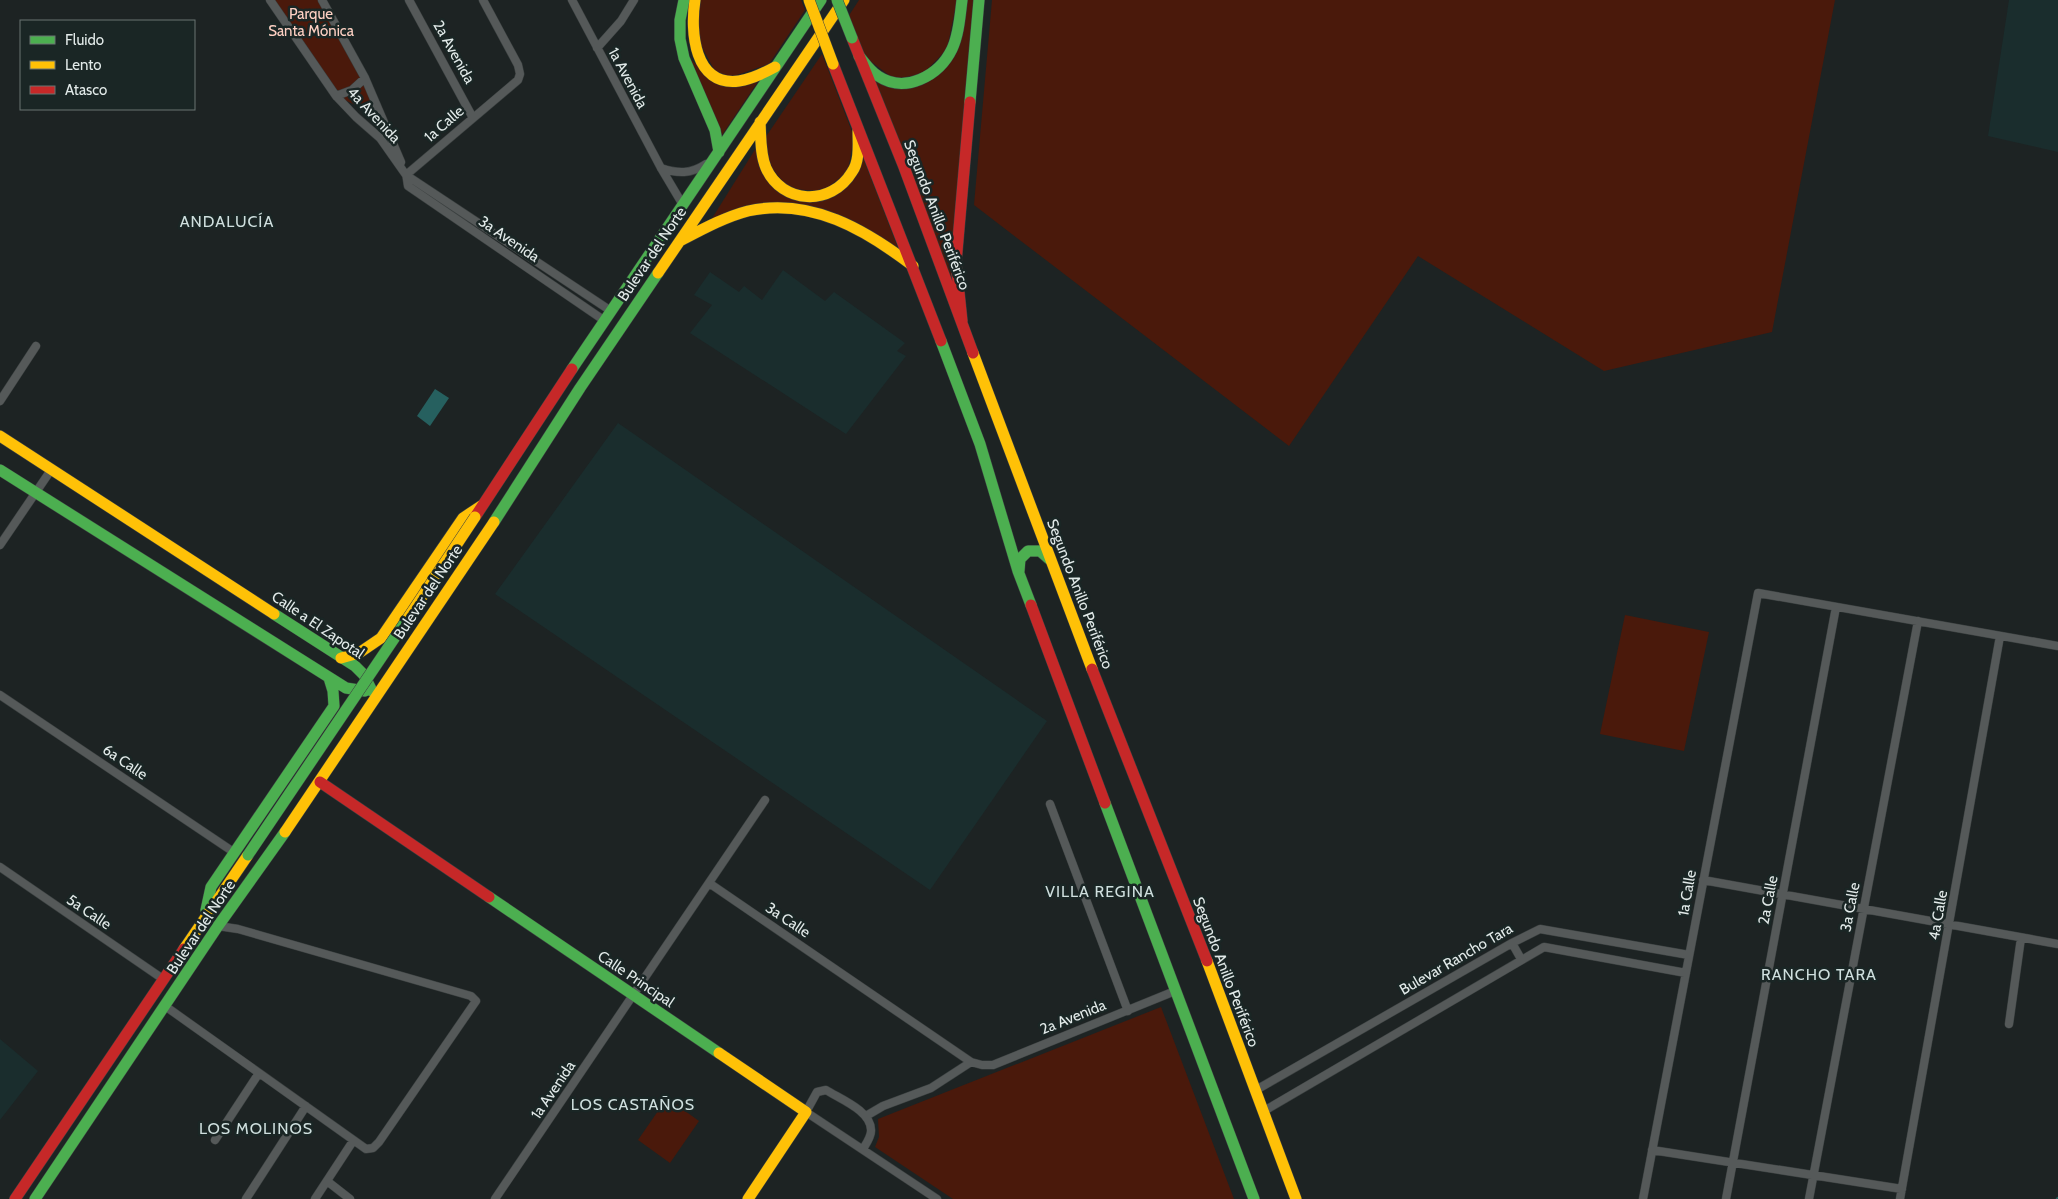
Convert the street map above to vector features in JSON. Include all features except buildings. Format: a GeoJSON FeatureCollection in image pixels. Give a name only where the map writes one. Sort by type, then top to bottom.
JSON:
{"type":"FeatureCollection","features":[{"type":"Feature","properties":{"kind":"main road"},"geometry":{"type":"LineString","coordinates":[[684,0],[680,20],[682,48],[715,130],[716,156]]}},
{"type":"Feature","properties":{"kind":"main road"},"geometry":{"type":"LineString","coordinates":[[695,0],[692,15],[693,40],[701,60],[712,74],[729,81],[749,79],[777,66]]}},
{"type":"Feature","properties":{"kind":"main road"},"geometry":{"type":"LineString","coordinates":[[809,0],[980,444],[1018,571],[1254,1199]]}},
{"type":"Feature","properties":{"kind":"main road","name":"Bulevar del Norte"},"geometry":{"type":"LineString","coordinates":[[15,1199],[821,0]]}},
{"type":"Feature","properties":{"kind":"main road","name":"Segundo Anillo Periférico"},"geometry":{"type":"LineString","coordinates":[[837,0],[962,321],[1049,559],[1256,1090],[1296,1199]]}},
{"type":"Feature","properties":{"kind":"main road","name":"Bulevar del Norte"},"geometry":{"type":"LineString","coordinates":[[35,1199],[218,926],[320,782],[580,388],[844,0]]}},
{"type":"Feature","properties":{"kind":"main road"},"geometry":{"type":"LineString","coordinates":[[859,56],[876,75],[892,84],[909,84],[925,78],[940,67],[951,51],[959,29],[962,0]]}},
{"type":"Feature","properties":{"kind":"main road"},"geometry":{"type":"LineString","coordinates":[[962,321],[956,263],[979,0]]}},
{"type":"Feature","properties":{"kind":"main road"},"geometry":{"type":"LineString","coordinates":[[760,122],[762,154],[766,169],[775,182],[789,193],[809,199],[826,196],[842,185],[852,172],[858,152],[858,131]]}},
{"type":"Feature","properties":{"kind":"main road"},"geometry":{"type":"LineString","coordinates":[[679,242],[719,221],[747,211],[780,209],[815,211],[846,221],[875,236],[913,266]]}},
{"type":"Feature","properties":{"kind":"main road","name":"Calle a El Zapotal"},"geometry":{"type":"LineString","coordinates":[[0,436],[360,670],[372,691]]}},
{"type":"Feature","properties":{"kind":"main road"},"geometry":{"type":"LineString","coordinates":[[0,470],[329,678],[354,690],[372,691]]}},
{"type":"Feature","properties":{"kind":"main road"},"geometry":{"type":"LineString","coordinates":[[342,658],[369,648],[381,638],[464,518],[484,503]]}},
{"type":"Feature","properties":{"kind":"main road"},"geometry":{"type":"LineString","coordinates":[[250,881],[252,872],[372,691],[471,549],[477,545]]}},
{"type":"Feature","properties":{"kind":"main road"},"geometry":{"type":"LineString","coordinates":[[1018,571],[1020,559],[1028,551],[1040,551],[1049,559]]}},
{"type":"Feature","properties":{"kind":"main road"},"geometry":{"type":"LineString","coordinates":[[369,648],[367,662],[372,670],[388,669]]}},
{"type":"Feature","properties":{"kind":"main road"},"geometry":{"type":"LineString","coordinates":[[329,678],[333,691],[334,706]]}},
{"type":"Feature","properties":{"kind":"main road"},"geometry":{"type":"LineString","coordinates":[[204,918],[211,887],[334,706],[343,697],[347,697],[355,701],[359,711]]}},
{"type":"Feature","properties":{"kind":"main road","name":"Calle Principal"},"geometry":{"type":"LineString","coordinates":[[320,782],[806,1112]]}},
{"type":"Feature","properties":{"kind":"main road"},"geometry":{"type":"LineString","coordinates":[[748,1199],[806,1112]]}},
{"type":"Feature","properties":{"kind":"street","name":"4a Avenida"},"geometry":{"type":"LineString","coordinates":[[270,0],[336,96],[380,138],[406,175]]}},
{"type":"Feature","properties":{"kind":"street","name":"3a Avenida"},"geometry":{"type":"LineString","coordinates":[[322,0],[365,78],[406,175],[408,186],[605,321]]}},
{"type":"Feature","properties":{"kind":"street","name":"2a Avenida"},"geometry":{"type":"LineString","coordinates":[[408,0],[473,118]]}},
{"type":"Feature","properties":{"kind":"street","name":"1a Calle"},"geometry":{"type":"LineString","coordinates":[[406,175],[518,80],[520,74],[518,65],[483,0]]}},
{"type":"Feature","properties":{"kind":"street","name":"1a Avenida"},"geometry":{"type":"LineString","coordinates":[[572,0],[661,168],[683,205]]}},
{"type":"Feature","properties":{"kind":"street"},"geometry":{"type":"LineString","coordinates":[[597,48],[621,21],[634,0]]}},
{"type":"Feature","properties":{"kind":"street"},"geometry":{"type":"LineString","coordinates":[[336,96],[352,90],[365,78]]}},
{"type":"Feature","properties":{"kind":"street"},"geometry":{"type":"LineString","coordinates":[[661,168],[674,173],[688,173],[716,156]]}},
{"type":"Feature","properties":{"kind":"street","name":"3a Avenida"},"geometry":{"type":"LineString","coordinates":[[406,175],[611,311]]}},
{"type":"Feature","properties":{"kind":"street"},"geometry":{"type":"LineString","coordinates":[[0,401],[36,346]]}},
{"type":"Feature","properties":{"kind":"street"},"geometry":{"type":"LineString","coordinates":[[0,545],[51,470]]}},
{"type":"Feature","properties":{"kind":"street","name":"1a Calle"},"geometry":{"type":"LineString","coordinates":[[1643,1199],[1758,593],[1836,607]]}},
{"type":"Feature","properties":{"kind":"street"},"geometry":{"type":"LineString","coordinates":[[1836,607],[2058,646]]}},
{"type":"Feature","properties":{"kind":"street","name":"2a Calle"},"geometry":{"type":"LineString","coordinates":[[1726,1199],[1836,607]]}},
{"type":"Feature","properties":{"kind":"street","name":"3a Calle"},"geometry":{"type":"LineString","coordinates":[[1809,1199],[1918,621]]}},
{"type":"Feature","properties":{"kind":"street","name":"4a Calle"},"geometry":{"type":"LineString","coordinates":[[1900,1199],[2000,636]]}},
{"type":"Feature","properties":{"kind":"street","name":"6a Calle"},"geometry":{"type":"LineString","coordinates":[[0,694],[235,853]]}},
{"type":"Feature","properties":{"kind":"street","name":"1a Avenida"},"geometry":{"type":"LineString","coordinates":[[495,1199],[765,800]]}},
{"type":"Feature","properties":{"kind":"street"},"geometry":{"type":"LineString","coordinates":[[1050,804],[1128,1011]]}},
{"type":"Feature","properties":{"kind":"street","name":"5a Calle"},"geometry":{"type":"LineString","coordinates":[[0,867],[164,979]]}},
{"type":"Feature","properties":{"kind":"street"},"geometry":{"type":"LineString","coordinates":[[1703,880],[2058,944]]}},
{"type":"Feature","properties":{"kind":"street","name":"3a Calle"},"geometry":{"type":"LineString","coordinates":[[709,883],[971,1062],[982,1065]]}},
{"type":"Feature","properties":{"kind":"street"},"geometry":{"type":"LineString","coordinates":[[165,1006],[366,1149],[373,1148],[379,1142],[476,1001],[471,996],[238,929],[218,926]]}},
{"type":"Feature","properties":{"kind":"street","name":"Bulevar Rancho Tara"},"geometry":{"type":"LineString","coordinates":[[1256,1090],[1512,943],[1540,929],[1689,955]]}},
{"type":"Feature","properties":{"kind":"street"},"geometry":{"type":"LineString","coordinates":[[2009,1024],[2021,938]]}},
{"type":"Feature","properties":{"kind":"street"},"geometry":{"type":"LineString","coordinates":[[1512,943],[1521,959]]}},
{"type":"Feature","properties":{"kind":"street"},"geometry":{"type":"LineString","coordinates":[[1264,1111],[1544,947],[1686,973]]}},
{"type":"Feature","properties":{"kind":"street","name":"2a Avenida"},"geometry":{"type":"LineString","coordinates":[[982,1065],[992,1065],[1175,991]]}},
{"type":"Feature","properties":{"kind":"street"},"geometry":{"type":"LineString","coordinates":[[866,1116],[883,1106],[931,1088],[971,1062]]}},
{"type":"Feature","properties":{"kind":"street"},"geometry":{"type":"LineString","coordinates":[[215,1140],[259,1073]]}},
{"type":"Feature","properties":{"kind":"street"},"geometry":{"type":"LineString","coordinates":[[806,1112],[817,1092],[826,1090],[866,1116],[871,1130],[869,1140],[863,1149]]}},
{"type":"Feature","properties":{"kind":"street"},"geometry":{"type":"LineString","coordinates":[[246,1199],[306,1106]]}},
{"type":"Feature","properties":{"kind":"street","name":"Calle Principal"},"geometry":{"type":"LineString","coordinates":[[806,1112],[937,1199]]}},
{"type":"Feature","properties":{"kind":"street"},"geometry":{"type":"LineString","coordinates":[[315,1199],[353,1140]]}},
{"type":"Feature","properties":{"kind":"street"},"geometry":{"type":"LineString","coordinates":[[1652,1150],[1902,1190]]}},
{"type":"Feature","properties":{"kind":"street"},"geometry":{"type":"LineString","coordinates":[[327,1181],[350,1199]]}},
{"type":"Feature","properties":{"kind":"shaded area"},"geometry":{"type":"Polygon","coordinates":[[[2009,0],[2058,0],[2058,152],[1988,136],[2009,0]]]}},
{"type":"Feature","properties":{"kind":"shaded area"},"geometry":{"type":"Polygon","coordinates":[[[783,270],[825,301],[834,292],[905,343],[897,351],[906,356],[846,434],[690,333],[712,305],[694,295],[710,272],[739,292],[744,286],[762,300],[783,270]]]}},
{"type":"Feature","properties":{"kind":"shaded area"},"geometry":{"type":"Polygon","coordinates":[[[618,423],[1047,721],[930,890],[495,594],[618,423]]]}},
{"type":"Feature","properties":{"kind":"shaded area"},"geometry":{"type":"Polygon","coordinates":[[[0,1039],[38,1071],[0,1120],[0,1039]]]}},
{"type":"Feature","properties":{"kind":"green space","name":"Parque Santa Mónica"},"geometry":{"type":"Polygon","coordinates":[[[271,0],[322,0],[383,118],[336,96],[271,0]]]}},
{"type":"Feature","properties":{"kind":"green space"},"geometry":{"type":"Polygon","coordinates":[[[700,0],[801,0],[805,10],[769,64],[731,77],[715,71],[697,38],[700,0]]]}},
{"type":"Feature","properties":{"kind":"green space"},"geometry":{"type":"Polygon","coordinates":[[[859,0],[957,0],[947,49],[923,74],[894,79],[865,57],[848,17],[859,0]]]}},
{"type":"Feature","properties":{"kind":"green space"},"geometry":{"type":"Polygon","coordinates":[[[966,0],[976,0],[953,288],[870,75],[878,82],[936,75],[966,0]]]}},
{"type":"Feature","properties":{"kind":"green space"},"geometry":{"type":"Polygon","coordinates":[[[992,0],[1835,0],[1772,332],[1604,371],[1418,256],[1289,446],[974,205],[992,0]]]}},
{"type":"Feature","properties":{"kind":"green space"},"geometry":{"type":"Polygon","coordinates":[[[822,54],[854,137],[848,170],[824,191],[789,189],[770,166],[765,138],[822,54]]]}},
{"type":"Feature","properties":{"kind":"green space"},"geometry":{"type":"Polygon","coordinates":[[[688,57],[711,78],[761,77],[720,138],[688,57]]]}},
{"type":"Feature","properties":{"kind":"green space"},"geometry":{"type":"Polygon","coordinates":[[[756,148],[762,169],[815,202],[862,155],[900,253],[819,208],[711,220],[756,148]]]}},
{"type":"Feature","properties":{"kind":"green space"},"geometry":{"type":"Polygon","coordinates":[[[1625,615],[1709,632],[1684,751],[1600,734],[1625,615]]]}},
{"type":"Feature","properties":{"kind":"green space"},"geometry":{"type":"Polygon","coordinates":[[[1161,1007],[1234,1199],[953,1199],[875,1147],[879,1137],[878,1119],[1161,1007]]]}},
{"type":"Feature","properties":{"kind":"green space"},"geometry":{"type":"Polygon","coordinates":[[[667,1098],[699,1121],[670,1163],[638,1140],[667,1098]]]}},
{"type":"Feature","properties":{"kind":"water"},"geometry":{"type":"Polygon","coordinates":[[[435,389],[449,398],[430,426],[417,416],[435,389]]]}},
{"type":"Feature","properties":{"kind":"traffic: fast"},"geometry":{"type":"LineString","coordinates":[[684,0],[680,20],[680,39],[684,58],[715,130],[719,152]]}},
{"type":"Feature","properties":{"kind":"traffic: fast"},"geometry":{"type":"LineString","coordinates":[[572,369],[821,0]]}},
{"type":"Feature","properties":{"kind":"traffic: fast"},"geometry":{"type":"LineString","coordinates":[[837,0],[852,38]]}},
{"type":"Feature","properties":{"kind":"traffic: fast"},"geometry":{"type":"LineString","coordinates":[[859,56],[872,72],[888,81],[910,82],[930,74],[939,67],[952,49],[958,31],[962,0]]}},
{"type":"Feature","properties":{"kind":"traffic: fast"},"geometry":{"type":"LineString","coordinates":[[970,102],[979,0]]}},
{"type":"Feature","properties":{"kind":"traffic: fast"},"geometry":{"type":"LineString","coordinates":[[494,522],[580,388],[658,273]]}},
{"type":"Feature","properties":{"kind":"traffic: fast"},"geometry":{"type":"LineString","coordinates":[[941,341],[980,444],[1018,571],[1031,605]]}},
{"type":"Feature","properties":{"kind":"traffic: fast"},"geometry":{"type":"LineString","coordinates":[[0,470],[346,688],[365,691]]}},
{"type":"Feature","properties":{"kind":"traffic: fast"},"geometry":{"type":"LineString","coordinates":[[1019,571],[1020,559],[1028,551],[1040,551],[1049,559]]}},
{"type":"Feature","properties":{"kind":"traffic: fast"},"geometry":{"type":"LineString","coordinates":[[274,614],[355,666],[364,675],[372,691]]}},
{"type":"Feature","properties":{"kind":"traffic: fast"},"geometry":{"type":"LineString","coordinates":[[248,855],[408,618]]}},
{"type":"Feature","properties":{"kind":"traffic: fast"},"geometry":{"type":"LineString","coordinates":[[206,910],[211,887],[334,706],[333,691],[329,678]]}},
{"type":"Feature","properties":{"kind":"traffic: fast"},"geometry":{"type":"LineString","coordinates":[[1105,803],[1254,1199]]}},
{"type":"Feature","properties":{"kind":"traffic: fast"},"geometry":{"type":"LineString","coordinates":[[35,1199],[218,926],[285,832]]}},
{"type":"Feature","properties":{"kind":"traffic: fast"},"geometry":{"type":"LineString","coordinates":[[489,897],[719,1053]]}},
{"type":"Feature","properties":{"kind":"traffic: slow"},"geometry":{"type":"LineString","coordinates":[[695,0],[693,27],[695,41],[698,54],[704,66],[712,75],[724,81],[739,81],[762,74],[775,67]]}},
{"type":"Feature","properties":{"kind":"traffic: slow"},"geometry":{"type":"LineString","coordinates":[[809,0],[833,64]]}},
{"type":"Feature","properties":{"kind":"traffic: slow"},"geometry":{"type":"LineString","coordinates":[[658,273],[844,0]]}},
{"type":"Feature","properties":{"kind":"traffic: slow"},"geometry":{"type":"LineString","coordinates":[[760,122],[763,157],[766,168],[773,180],[783,189],[807,197],[820,196],[832,191],[843,183],[852,172],[857,158],[858,131]]}},
{"type":"Feature","properties":{"kind":"traffic: slow"},"geometry":{"type":"LineString","coordinates":[[682,240],[723,220],[748,211],[771,208],[794,209],[816,213],[857,229],[913,266]]}},
{"type":"Feature","properties":{"kind":"traffic: slow"},"geometry":{"type":"LineString","coordinates":[[973,353],[1092,669]]}},
{"type":"Feature","properties":{"kind":"traffic: slow"},"geometry":{"type":"LineString","coordinates":[[0,436],[274,614]]}},
{"type":"Feature","properties":{"kind":"traffic: slow"},"geometry":{"type":"LineString","coordinates":[[341,658],[359,653],[381,638],[463,518],[481,506]]}},
{"type":"Feature","properties":{"kind":"traffic: slow"},"geometry":{"type":"LineString","coordinates":[[408,618],[475,517]]}},
{"type":"Feature","properties":{"kind":"traffic: slow"},"geometry":{"type":"LineString","coordinates":[[285,832],[494,522]]}},
{"type":"Feature","properties":{"kind":"traffic: slow"},"geometry":{"type":"LineString","coordinates":[[184,949],[248,855]]}},
{"type":"Feature","properties":{"kind":"traffic: slow"},"geometry":{"type":"LineString","coordinates":[[1207,961],[1296,1199]]}},
{"type":"Feature","properties":{"kind":"traffic: slow"},"geometry":{"type":"LineString","coordinates":[[719,1053],[806,1112],[748,1199]]}},
{"type":"Feature","properties":{"kind":"traffic: jam"},"geometry":{"type":"LineString","coordinates":[[852,38],[904,167],[973,353]]}},
{"type":"Feature","properties":{"kind":"traffic: jam"},"geometry":{"type":"LineString","coordinates":[[833,64],[941,341]]}},
{"type":"Feature","properties":{"kind":"traffic: jam"},"geometry":{"type":"LineString","coordinates":[[962,321],[956,263],[970,102]]}},
{"type":"Feature","properties":{"kind":"traffic: jam"},"geometry":{"type":"LineString","coordinates":[[475,517],[572,369]]}},
{"type":"Feature","properties":{"kind":"traffic: jam"},"geometry":{"type":"LineString","coordinates":[[1031,605],[1105,803]]}},
{"type":"Feature","properties":{"kind":"traffic: jam"},"geometry":{"type":"LineString","coordinates":[[1092,669],[1207,961]]}},
{"type":"Feature","properties":{"kind":"traffic: jam"},"geometry":{"type":"LineString","coordinates":[[320,782],[489,897]]}},
{"type":"Feature","properties":{"kind":"traffic: jam"},"geometry":{"type":"LineString","coordinates":[[15,1199],[184,949]]}},
{"type":"Feature","properties":{"kind":"district","name":"ANDALUCÍA"},"geometry":{"type":"Point","coordinates":[227,221]}},
{"type":"Feature","properties":{"kind":"district","name":"VILLA REGINA"},"geometry":{"type":"Point","coordinates":[1100,891]}},
{"type":"Feature","properties":{"kind":"district","name":"RANCHO TARA"},"geometry":{"type":"Point","coordinates":[1819,974]}},
{"type":"Feature","properties":{"kind":"district","name":"LOS CASTAÑOS"},"geometry":{"type":"Point","coordinates":[633,1104]}},
{"type":"Feature","properties":{"kind":"district","name":"LOS MOLINOS"},"geometry":{"type":"Point","coordinates":[256,1128]}}]}
